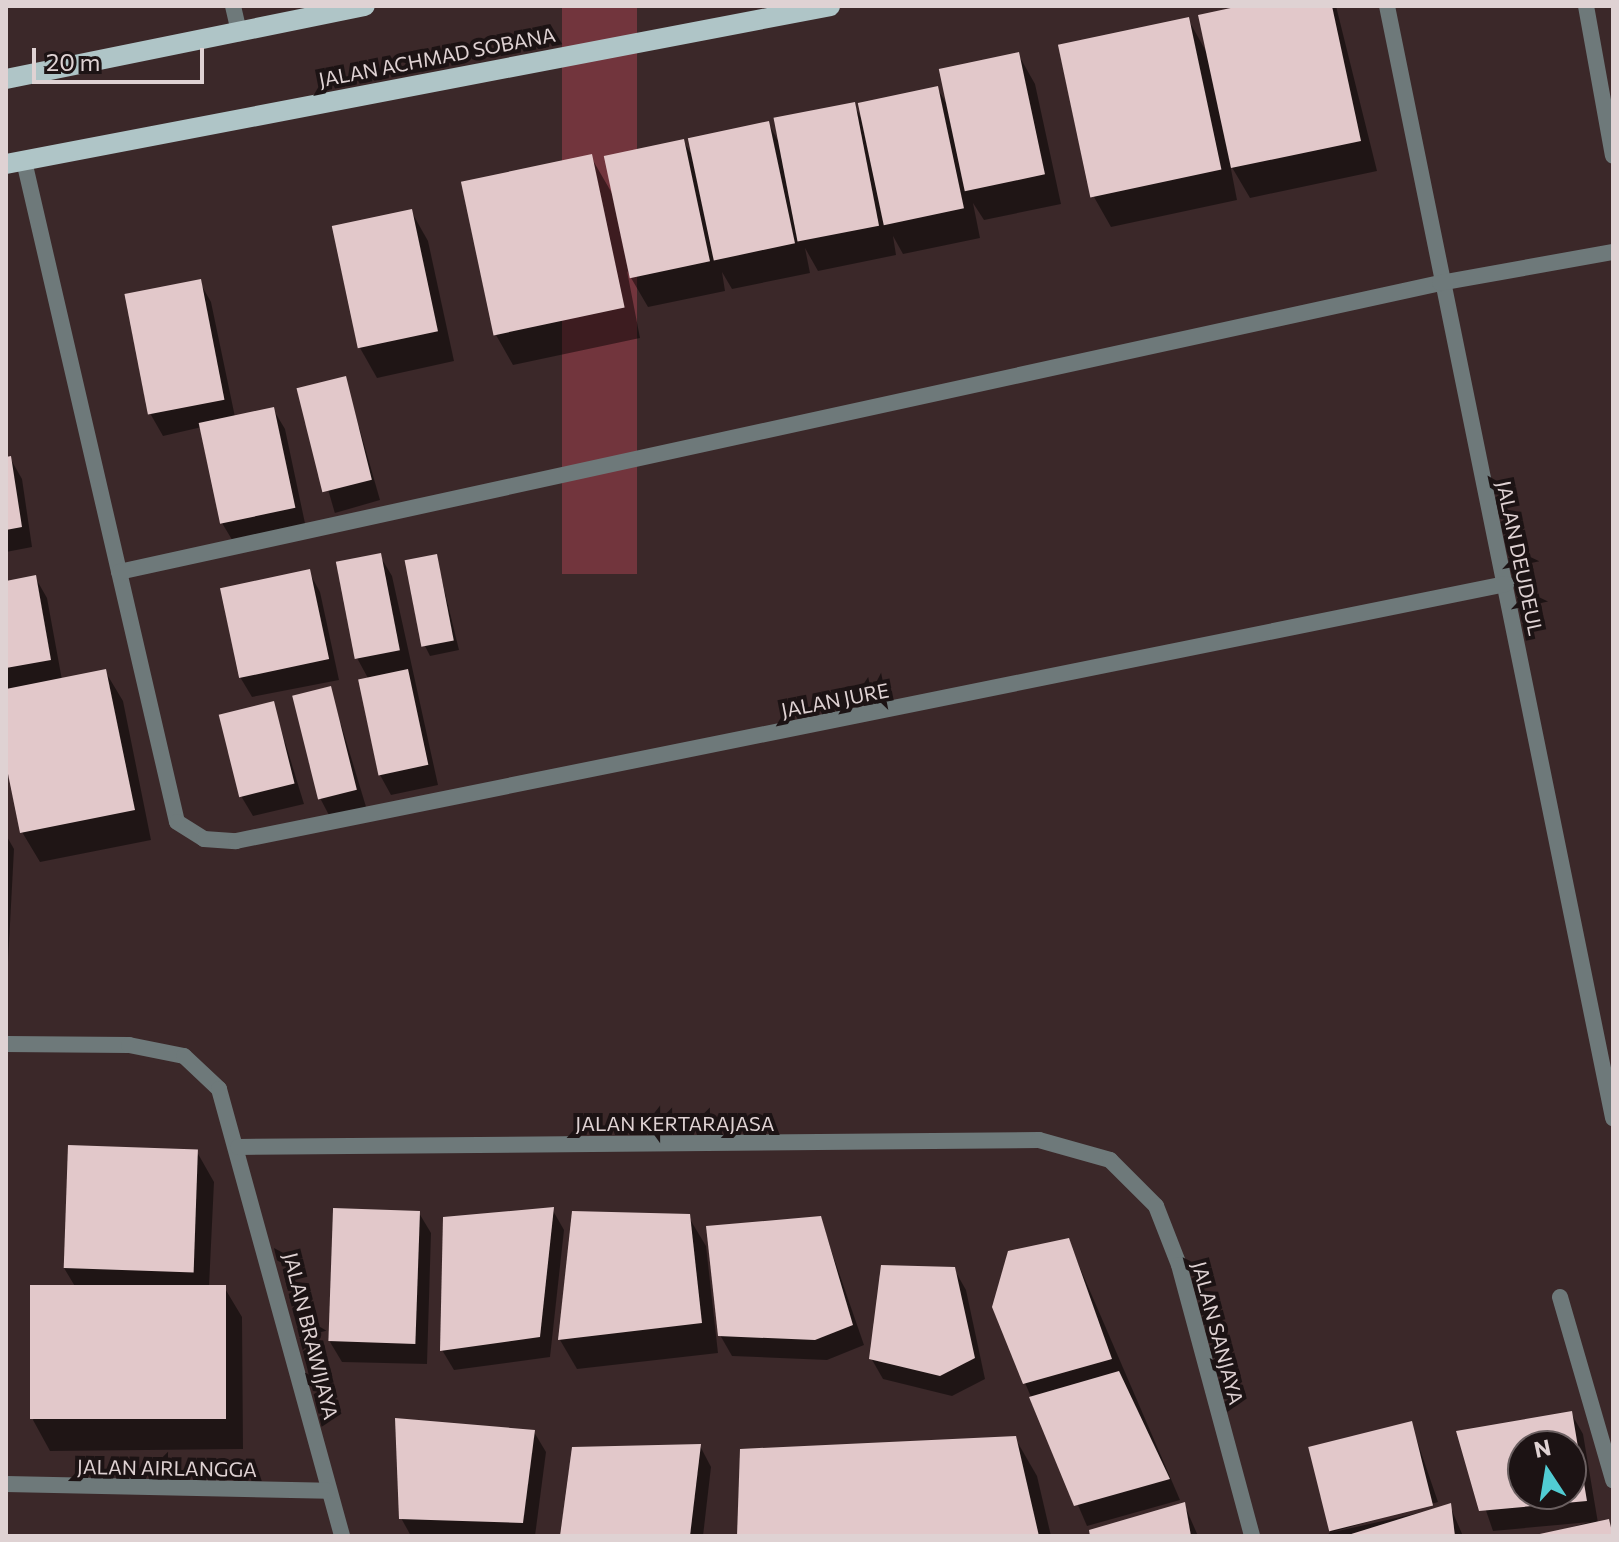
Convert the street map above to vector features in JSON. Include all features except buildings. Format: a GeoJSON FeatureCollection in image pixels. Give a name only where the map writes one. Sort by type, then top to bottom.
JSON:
{"type":"FeatureCollection","features":[{"type":"Feature","properties":{"kind":"main road"},"geometry":{"type":"LineString","coordinates":[[6,79],[365,6]]}},
{"type":"Feature","properties":{"kind":"main road","name":"JALAN ACHMAD SOBANA"},"geometry":{"type":"LineString","coordinates":[[15,162],[830,6]]}},
{"type":"Feature","properties":{"kind":"street"},"geometry":{"type":"LineString","coordinates":[[233,6],[239,33]]}},
{"type":"Feature","properties":{"kind":"street","name":"JALAN DEUDEUL"},"geometry":{"type":"LineString","coordinates":[[1387,6],[1440,283],[1506,584],[1613,1118]]}},
{"type":"Feature","properties":{"kind":"street"},"geometry":{"type":"LineString","coordinates":[[1586,6],[1613,156]]}},
{"type":"Feature","properties":{"kind":"street"},"geometry":{"type":"LineString","coordinates":[[15,162],[119,572],[1440,283],[1613,252]]}},
{"type":"Feature","properties":{"kind":"street","name":"JALAN JURE"},"geometry":{"type":"LineString","coordinates":[[119,572],[177,822],[204,839],[236,841],[1506,584]]}},
{"type":"Feature","properties":{"kind":"street","name":"JALAN BRAWIJAYA"},"geometry":{"type":"LineString","coordinates":[[6,1044],[129,1045],[184,1056],[219,1089],[296,1348],[328,1491],[342,1536]]}},
{"type":"Feature","properties":{"kind":"street","name":"JALAN KERTARAJASA"},"geometry":{"type":"LineString","coordinates":[[238,1147],[1039,1140],[1110,1160]]}},
{"type":"Feature","properties":{"kind":"street","name":"JALAN SANJAYA"},"geometry":{"type":"LineString","coordinates":[[1110,1160],[1156,1206],[1179,1265],[1252,1536]]}},
{"type":"Feature","properties":{"kind":"street"},"geometry":{"type":"LineString","coordinates":[[1560,1297],[1613,1480]]}},
{"type":"Feature","properties":{"kind":"street","name":"JALAN AIRLANGGA"},"geometry":{"type":"LineString","coordinates":[[6,1484],[328,1491]]}},
{"type":"Feature","properties":{"kind":"shaded area"},"geometry":{"type":"Polygon","coordinates":[[[562,6],[637,6],[637,574],[562,574],[562,6]]]}}]}
